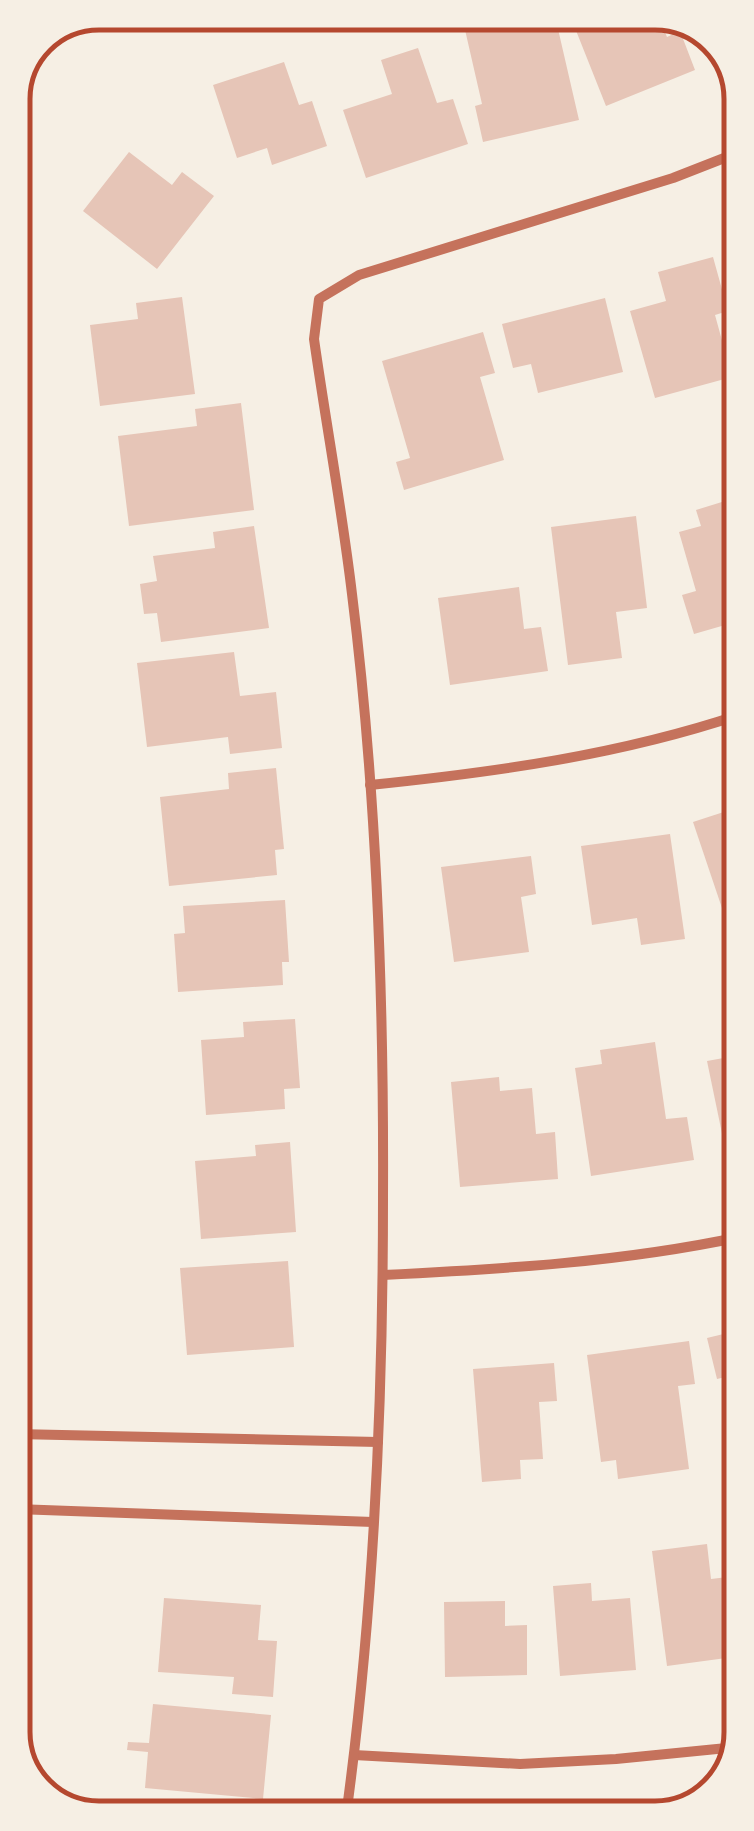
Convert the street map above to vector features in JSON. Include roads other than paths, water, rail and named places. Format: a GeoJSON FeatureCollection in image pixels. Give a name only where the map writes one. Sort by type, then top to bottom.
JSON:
{"type":"FeatureCollection","features":[{"type":"Feature","properties":{"kind":"street"},"geometry":{"type":"LineString","coordinates":[[348,1801],[378,1442],[384,1071],[370,785],[352,595],[314,340],[318,299],[358,275],[673,178],[724,158]]}},
{"type":"Feature","properties":{"kind":"street"},"geometry":{"type":"LineString","coordinates":[[370,785],[571,759],[669,738],[724,720]]}},
{"type":"Feature","properties":{"kind":"street"},"geometry":{"type":"LineString","coordinates":[[383,1275],[549,1267],[724,1240]]}},
{"type":"Feature","properties":{"kind":"street"},"geometry":{"type":"LineString","coordinates":[[30,1434],[378,1442]]}},
{"type":"Feature","properties":{"kind":"street"},"geometry":{"type":"LineString","coordinates":[[30,1510],[373,1522]]}},
{"type":"Feature","properties":{"kind":"street"},"geometry":{"type":"LineString","coordinates":[[354,1755],[520,1764],[616,1760],[722,1749]]}}]}
